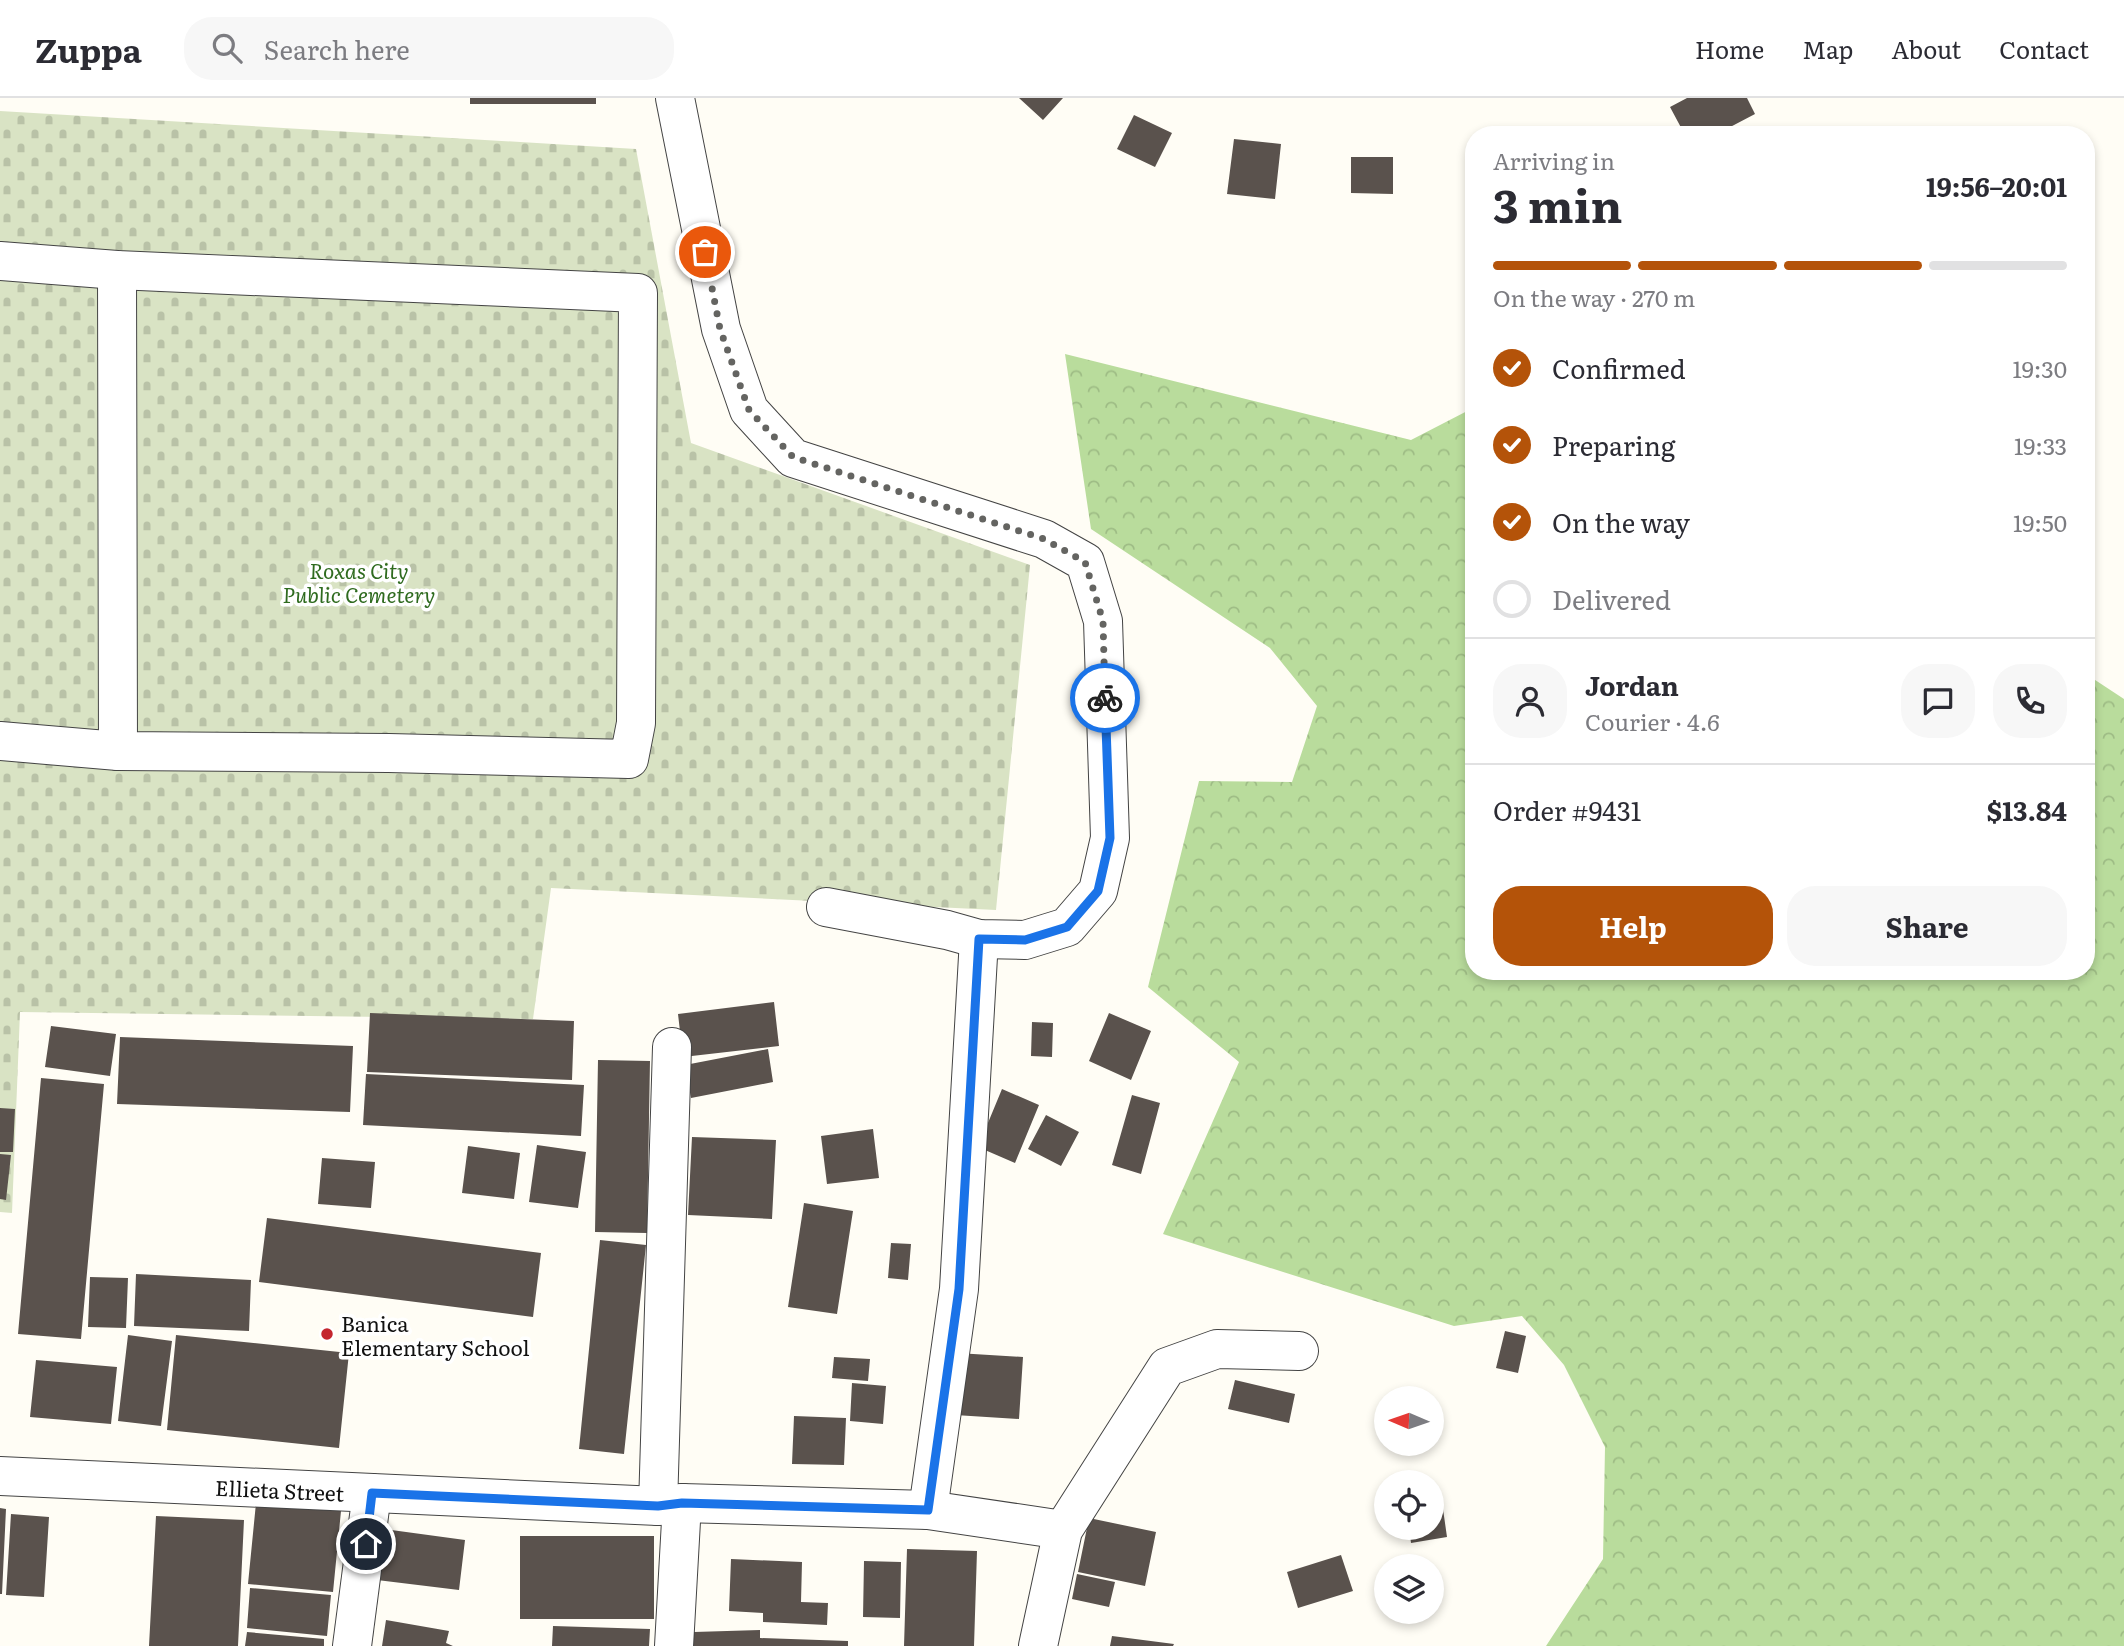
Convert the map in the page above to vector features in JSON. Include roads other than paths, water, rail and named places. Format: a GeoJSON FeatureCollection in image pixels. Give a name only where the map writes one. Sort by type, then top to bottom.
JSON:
{"type":"FeatureCollection","features":[{"type":"Feature","properties":{"kind":"street"},"geometry":{"type":"LineString","coordinates":[[676,98],[720,329],[749,410],[793,457],[1044,539],[1085,562],[1103,621],[1110,838],[1098,891],[1067,927],[1025,940],[979,939],[947,930],[826,907]]}},
{"type":"Feature","properties":{"kind":"street"},"geometry":{"type":"LineString","coordinates":[[0,261],[117,270],[638,293],[636,723],[629,759],[389,753],[118,751],[0,741]]}},
{"type":"Feature","properties":{"kind":"street"},"geometry":{"type":"LineString","coordinates":[[117,270],[118,751]]}},
{"type":"Feature","properties":{"kind":"street"},"geometry":{"type":"LineString","coordinates":[[928,1510],[959,1289],[979,939]]}},
{"type":"Feature","properties":{"kind":"street"},"geometry":{"type":"LineString","coordinates":[[672,1047],[670,1505],[674,1646]]}},
{"type":"Feature","properties":{"kind":"street"},"geometry":{"type":"LineString","coordinates":[[1038,1646],[1063,1530],[1167,1367],[1217,1349],[1299,1351]]}},
{"type":"Feature","properties":{"kind":"street","name":"Ellieta Street"},"geometry":{"type":"LineString","coordinates":[[0,1476],[670,1505],[928,1510],[1063,1530]]}},
{"type":"Feature","properties":{"kind":"street"},"geometry":{"type":"LineString","coordinates":[[352,1646],[372,1493]]}},
{"type":"Feature","properties":{"kind":"place","name":"Banica Elementary School"},"geometry":{"type":"Point","coordinates":[327,1334]}},
{"type":"Feature","properties":{"kind":"park label","name":"Roxas City Public Cemetery"},"geometry":{"type":"Point","coordinates":[359,581]}}]}
